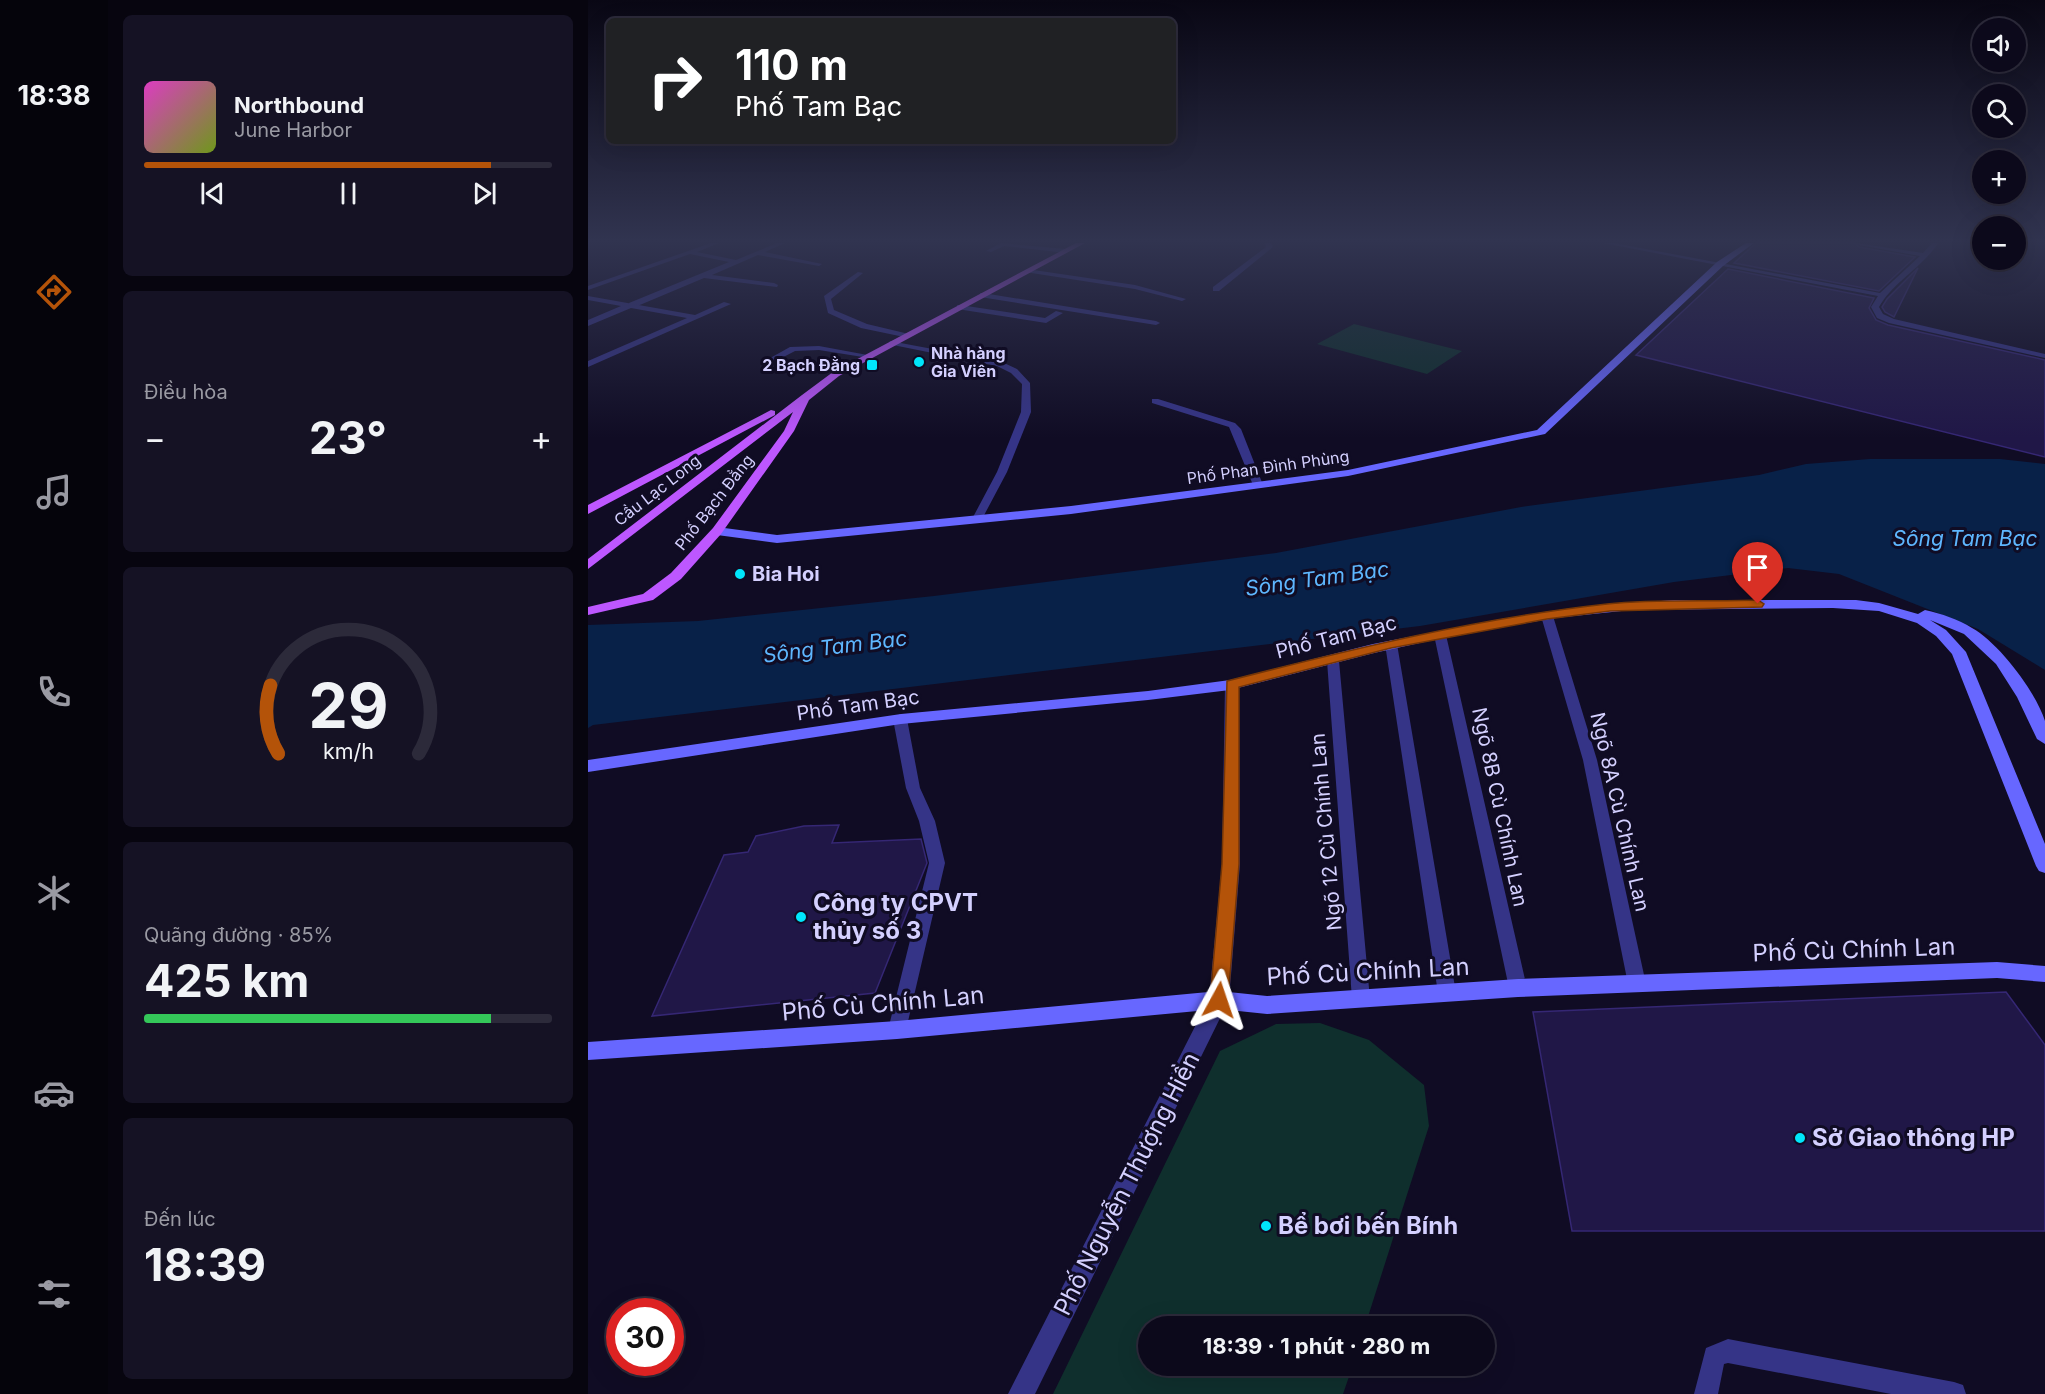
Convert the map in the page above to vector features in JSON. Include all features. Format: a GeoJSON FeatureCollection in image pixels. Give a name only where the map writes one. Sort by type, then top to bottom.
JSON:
{"type":"FeatureCollection","features":[{"type":"Feature","properties":{"kind":"main road","name":"Phố Bạch Đằng"},"geometry":{"type":"LineString","coordinates":[[588,510],[806,394],[869,356],[958,308]]}},
{"type":"Feature","properties":{"kind":"main road","name":"Phố Bạch Đằng"},"geometry":{"type":"LineString","coordinates":[[745,442],[806,394]]}},
{"type":"Feature","properties":{"kind":"main road","name":"Phố Bạch Đằng"},"geometry":{"type":"LineString","coordinates":[[588,611],[648,597],[676,576],[717,531],[789,431],[806,394]]}},
{"type":"Feature","properties":{"kind":"main road","name":"Cầu Lạc Long"},"geometry":{"type":"LineString","coordinates":[[588,564],[745,442]]}},
{"type":"Feature","properties":{"kind":"street"},"geometry":{"type":"LineString","coordinates":[[588,323],[625,308]]}},
{"type":"Feature","properties":{"kind":"street"},"geometry":{"type":"LineString","coordinates":[[648,308],[695,317]]}},
{"type":"Feature","properties":{"kind":"street"},"geometry":{"type":"LineString","coordinates":[[588,364],[717,308]]}},
{"type":"Feature","properties":{"kind":"street","name":"Phố Phan Đình Phùng"},"geometry":{"type":"LineString","coordinates":[[717,531],[777,538],[1071,510],[1348,473],[1541,432],[1673,308]]}},
{"type":"Feature","properties":{"kind":"street","name":"Phố Tam Bạc"},"geometry":{"type":"LineString","coordinates":[[588,766],[900,719],[999,708],[1059,706],[1232,684],[1333,661],[1391,644],[1547,616],[1610,608],[1740,604],[1893,607],[1930,623],[1945,634],[1959,652],[2022,803],[2045,866]]}},
{"type":"Feature","properties":{"kind":"street"},"geometry":{"type":"LineString","coordinates":[[1893,607],[1938,618],[1964,628],[1986,642],[2000,657],[2030,706],[2045,739]]}},
{"type":"Feature","properties":{"kind":"street","name":"Phố Nguyễn Thượng Hiền"},"geometry":{"type":"LineString","coordinates":[[1021,1394],[1219,1000],[1231,864],[1232,684]]}},
{"type":"Feature","properties":{"kind":"street","name":"Phố Cù Chính Lan"},"geometry":{"type":"LineString","coordinates":[[588,1051],[897,1030],[1219,1000],[1267,1005],[1518,988],[1997,970],[2045,974]]}},
{"type":"Feature","properties":{"kind":"lane"},"geometry":{"type":"LineString","coordinates":[[830,308],[831,311],[864,326],[906,336]]}},
{"type":"Feature","properties":{"kind":"lane"},"geometry":{"type":"LineString","coordinates":[[966,308],[1046,321],[1059,313]]}},
{"type":"Feature","properties":{"kind":"lane"},"geometry":{"type":"LineString","coordinates":[[1064,308],[1156,323]]}},
{"type":"Feature","properties":{"kind":"lane"},"geometry":{"type":"LineString","coordinates":[[1876,308],[1880,316],[1892,321],[2045,356]]}},
{"type":"Feature","properties":{"kind":"lane"},"geometry":{"type":"LineString","coordinates":[[893,343],[999,364],[1014,370],[1026,383],[1026,412],[1002,472],[976,519]]}},
{"type":"Feature","properties":{"kind":"lane"},"geometry":{"type":"LineString","coordinates":[[767,362],[794,349],[819,348],[869,356]]}},
{"type":"Feature","properties":{"kind":"lane"},"geometry":{"type":"LineString","coordinates":[[1155,401],[1232,425],[1236,429],[1258,485]]}},
{"type":"Feature","properties":{"kind":"lane","name":"Ngõ 8A Cù Chính Lan"},"geometry":{"type":"LineString","coordinates":[[1547,616],[1590,760],[1637,984]]}},
{"type":"Feature","properties":{"kind":"lane","name":"Ngõ 8B Cù Chính Lan"},"geometry":{"type":"LineString","coordinates":[[1440,635],[1518,988]]}},
{"type":"Feature","properties":{"kind":"lane"},"geometry":{"type":"LineString","coordinates":[[1391,644],[1447,993]]}},
{"type":"Feature","properties":{"kind":"lane","name":"Ngõ 12 Cù Chính Lan"},"geometry":{"type":"LineString","coordinates":[[1333,661],[1361,999]]}},
{"type":"Feature","properties":{"kind":"lane"},"geometry":{"type":"LineString","coordinates":[[897,1030],[937,863],[927,821],[913,788],[900,719]]}},
{"type":"Feature","properties":{"kind":"lane"},"geometry":{"type":"LineString","coordinates":[[1706,1394],[1714,1356],[1728,1351],[1954,1394]]}},
{"type":"Feature","properties":{"kind":"green space"},"geometry":{"type":"Polygon","coordinates":[[[1354,324],[1462,351],[1427,374],[1317,344],[1354,324]]]}},
{"type":"Feature","properties":{"kind":"green space","name":"Bể bơi bến Bính"},"geometry":{"type":"Polygon","coordinates":[[[1320,1023],[1369,1040],[1424,1085],[1429,1126],[1368,1316],[1138,1316],[1138,1376],[1349,1376],[1343,1394],[1053,1394],[1220,1051],[1276,1024],[1320,1023]]]}},
{"type":"Feature","properties":{"kind":"water","name":"Sông Tam Bạc"},"geometry":{"type":"Polygon","coordinates":[[[1870,459],[2000,459],[2045,464],[2045,670],[1978,629],[1839,574],[1788,568],[1674,582],[1420,626],[593,725],[588,728],[588,625],[698,621],[934,596],[1276,553],[1521,507],[1759,475],[1806,464],[1870,459]]]}},
{"type":"Feature","properties":{"kind":"building"},"geometry":{"type":"Polygon","coordinates":[[[1686,308],[1869,308],[1876,320],[1888,325],[2045,360],[2045,457],[1636,355],[1686,308]]]}},
{"type":"Feature","properties":{"kind":"building"},"geometry":{"type":"Polygon","coordinates":[[[1883,308],[1898,308],[1894,317],[1883,308]]]}},
{"type":"Feature","properties":{"kind":"building","name":"Công ty CPVT thủy số 3"},"geometry":{"type":"Polygon","coordinates":[[[839,825],[832,843],[921,839],[927,863],[875,993],[652,1016],[724,855],[748,852],[756,836],[804,826],[839,825]]]}},
{"type":"Feature","properties":{"kind":"building","name":"Sở Giao thông HP"},"geometry":{"type":"Polygon","coordinates":[[[2006,992],[2045,1045],[2045,1231],[1572,1231],[1533,1012],[2006,992]]]}},
{"type":"Feature","properties":{"kind":"place","name":"Nhà hàng Gia Viên"},"geometry":{"type":"Point","coordinates":[919,362]}},
{"type":"Feature","properties":{"kind":"place","name":"2 Bạch Đằng"},"geometry":{"type":"Point","coordinates":[872,365]}},
{"type":"Feature","properties":{"kind":"place","name":"Bia Hoi"},"geometry":{"type":"Point","coordinates":[740,574]}},
{"type":"Feature","properties":{"kind":"place","name":"Công ty CPVT thủy số 3"},"geometry":{"type":"Point","coordinates":[801,917]}},
{"type":"Feature","properties":{"kind":"place","name":"Sở Giao thông HP"},"geometry":{"type":"Point","coordinates":[1800,1138]}},
{"type":"Feature","properties":{"kind":"place","name":"Bể bơi bến Bính"},"geometry":{"type":"Point","coordinates":[1266,1226]}},
{"type":"Feature","properties":{"kind":"route"},"geometry":{"type":"LineString","coordinates":[[1219,1000],[1231,864],[1232,684],[1333,661],[1391,644],[1547,616],[1610,608],[1758,604]]}}]}
